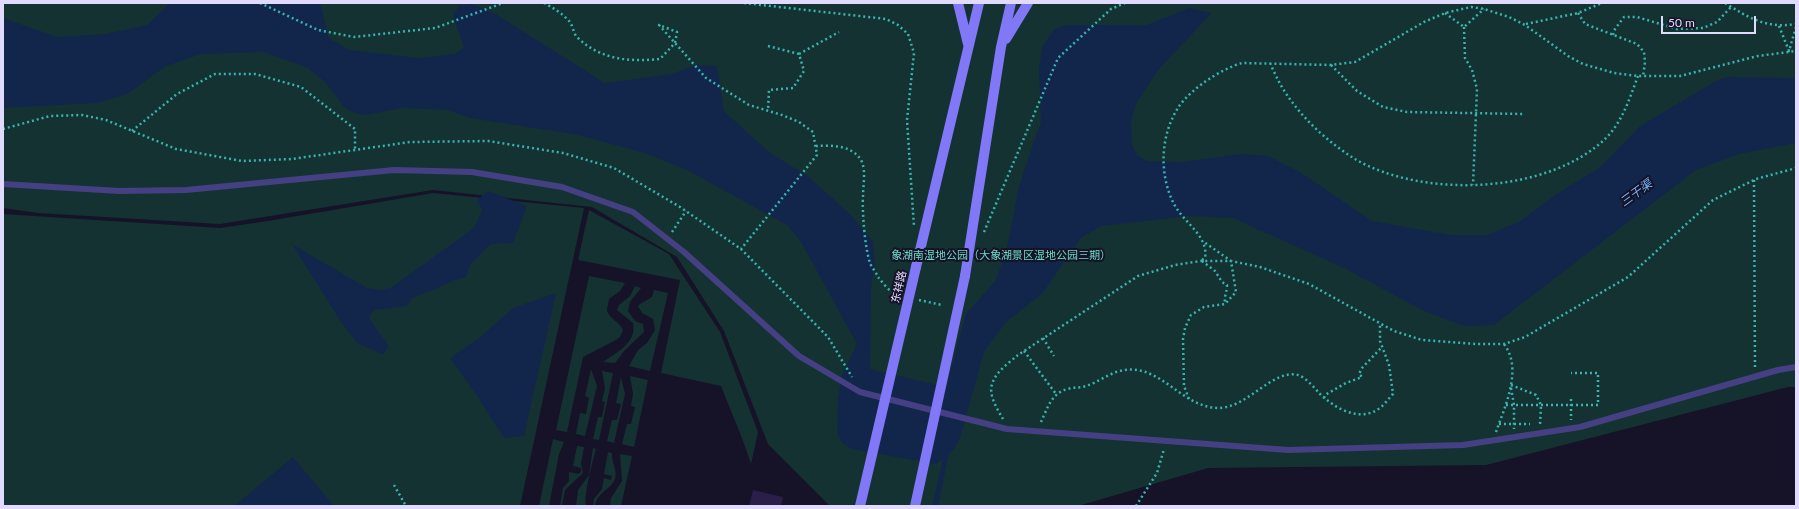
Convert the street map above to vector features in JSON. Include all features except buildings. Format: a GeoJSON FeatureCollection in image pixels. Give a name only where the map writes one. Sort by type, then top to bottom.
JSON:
{"type":"FeatureCollection","features":[{"type":"Feature","properties":{"kind":"main road"},"geometry":{"type":"LineString","coordinates":[[958,3],[968,46]]}},
{"type":"Feature","properties":{"kind":"main road","name":"东祥路"},"geometry":{"type":"LineString","coordinates":[[860,506],[978,3]]}},
{"type":"Feature","properties":{"kind":"main road"},"geometry":{"type":"LineString","coordinates":[[915,506],[965,276],[1001,47],[1011,3]]}},
{"type":"Feature","properties":{"kind":"main road"},"geometry":{"type":"LineString","coordinates":[[1001,47],[1028,3]]}},
{"type":"Feature","properties":{"kind":"lane"},"geometry":{"type":"LineString","coordinates":[[3,184],[119,191],[186,190],[394,170],[472,172],[569,190],[633,212],[684,252],[799,356],[862,392],[1007,429],[1288,450],[1463,445],[1571,429],[1778,370],[1796,367]]}},
{"type":"Feature","properties":{"kind":"path"},"geometry":{"type":"LineString","coordinates":[[260,3],[318,30],[354,37],[435,28],[503,3]]}},
{"type":"Feature","properties":{"kind":"path"},"geometry":{"type":"LineString","coordinates":[[544,3],[569,21],[576,36],[595,52],[609,57],[638,61],[660,59],[674,43],[677,32],[659,25],[674,43],[706,78],[749,105],[799,122],[813,132],[817,155],[741,249]]}},
{"type":"Feature","properties":{"kind":"path"},"geometry":{"type":"LineString","coordinates":[[744,3],[886,19],[898,25],[908,34],[914,53],[907,120],[914,228]]}},
{"type":"Feature","properties":{"kind":"path"},"geometry":{"type":"LineString","coordinates":[[984,233],[1058,58],[1110,9],[1125,3]]}},
{"type":"Feature","properties":{"kind":"path"},"geometry":{"type":"LineString","coordinates":[[1525,25],[1578,13],[1602,3]]}},
{"type":"Feature","properties":{"kind":"path"},"geometry":{"type":"LineString","coordinates":[[1724,3],[1758,22],[1779,26],[1796,25],[1789,51]]}},
{"type":"Feature","properties":{"kind":"path"},"geometry":{"type":"LineString","coordinates":[[1190,400],[1184,386],[1183,373],[1183,339],[1185,328],[1191,315],[1204,307],[1225,304],[1236,292],[1231,260],[1203,241],[1174,205],[1168,190],[1164,172],[1164,157],[1169,129],[1179,107],[1191,94],[1212,78],[1230,67],[1242,63],[1330,65],[1355,62],[1424,22],[1445,13],[1471,7],[1484,9],[1509,17],[1525,25],[1568,56],[1583,64],[1614,73],[1643,77],[1680,76],[1758,56],[1796,51]]}},
{"type":"Feature","properties":{"kind":"path"},"geometry":{"type":"LineString","coordinates":[[1613,35],[1615,29],[1624,17],[1637,16],[1677,29],[1703,28],[1717,22],[1731,7]]}},
{"type":"Feature","properties":{"kind":"path"},"geometry":{"type":"LineString","coordinates":[[1473,185],[1477,89],[1472,70],[1465,58],[1464,27],[1484,9]]}},
{"type":"Feature","properties":{"kind":"path"},"geometry":{"type":"LineString","coordinates":[[1445,13],[1464,27]]}},
{"type":"Feature","properties":{"kind":"path"},"geometry":{"type":"LineString","coordinates":[[1578,13],[1585,24],[1637,44],[1644,52],[1645,62],[1643,77]]}},
{"type":"Feature","properties":{"kind":"path"},"geometry":{"type":"LineString","coordinates":[[1779,26],[1789,51]]}},
{"type":"Feature","properties":{"kind":"path"},"geometry":{"type":"LineString","coordinates":[[768,46],[799,54],[839,32]]}},
{"type":"Feature","properties":{"kind":"path"},"geometry":{"type":"LineString","coordinates":[[768,111],[769,90],[793,88],[804,72],[799,54]]}},
{"type":"Feature","properties":{"kind":"path"},"geometry":{"type":"LineString","coordinates":[[1269,63],[1286,94],[1305,118],[1328,139],[1356,159],[1383,171],[1414,180],[1473,185],[1511,182],[1554,170],[1586,155],[1607,137],[1624,114],[1638,76]]}},
{"type":"Feature","properties":{"kind":"path"},"geometry":{"type":"LineString","coordinates":[[1330,65],[1357,91],[1383,107],[1407,112],[1524,114]]}},
{"type":"Feature","properties":{"kind":"path"},"geometry":{"type":"LineString","coordinates":[[132,131],[177,94],[215,74],[255,74],[301,87],[355,129],[355,150]]}},
{"type":"Feature","properties":{"kind":"path"},"geometry":{"type":"LineString","coordinates":[[3,129],[50,116],[82,115],[106,120],[176,149],[242,161],[292,159],[410,142],[488,141],[563,153],[614,168],[686,211],[741,249],[828,338],[862,392]]}},
{"type":"Feature","properties":{"kind":"path"},"geometry":{"type":"LineString","coordinates":[[816,146],[835,145],[852,152],[862,162],[864,174],[864,210],[867,249],[871,264],[881,280],[894,294],[901,296]]}},
{"type":"Feature","properties":{"kind":"path"},"geometry":{"type":"LineString","coordinates":[[1007,429],[991,395],[993,378],[1024,351],[1138,276],[1175,265],[1201,260],[1231,260],[1260,267],[1309,284],[1394,331],[1422,340],[1476,344],[1504,344],[1526,337],[1628,277],[1713,200],[1754,180],[1796,168]]}},
{"type":"Feature","properties":{"kind":"path"},"geometry":{"type":"LineString","coordinates":[[1754,180],[1755,377]]}},
{"type":"Feature","properties":{"kind":"path"},"geometry":{"type":"LineString","coordinates":[[667,239],[686,211]]}},
{"type":"Feature","properties":{"kind":"path"},"geometry":{"type":"LineString","coordinates":[[1201,260],[1205,258],[1206,250],[1203,241]]}},
{"type":"Feature","properties":{"kind":"path"},"geometry":{"type":"LineString","coordinates":[[1201,260],[1215,271],[1222,282],[1227,285],[1227,291],[1224,299],[1225,304]]}},
{"type":"Feature","properties":{"kind":"path"},"geometry":{"type":"LineString","coordinates":[[914,299],[942,305]]}},
{"type":"Feature","properties":{"kind":"path"},"geometry":{"type":"LineString","coordinates":[[1036,431],[1056,394],[1066,389],[1086,386],[1124,370],[1135,370],[1150,373],[1190,400],[1219,408],[1246,400],[1274,380],[1287,375],[1299,376],[1338,408],[1353,414],[1367,414],[1380,408],[1393,394],[1389,365],[1380,341],[1380,323]]}},
{"type":"Feature","properties":{"kind":"path"},"geometry":{"type":"LineString","coordinates":[[1043,338],[1054,356]]}},
{"type":"Feature","properties":{"kind":"path"},"geometry":{"type":"LineString","coordinates":[[1493,440],[1506,404],[1510,386],[1512,364],[1509,351],[1504,344]]}},
{"type":"Feature","properties":{"kind":"path"},"geometry":{"type":"LineString","coordinates":[[1324,398],[1325,395],[1340,386],[1362,377],[1359,374],[1362,368],[1382,347]]}},
{"type":"Feature","properties":{"kind":"path"},"geometry":{"type":"LineString","coordinates":[[1024,351],[1056,394]]}},
{"type":"Feature","properties":{"kind":"path"},"geometry":{"type":"LineString","coordinates":[[1506,404],[1598,405],[1598,373],[1571,373]]}},
{"type":"Feature","properties":{"kind":"path"},"geometry":{"type":"LineString","coordinates":[[1510,386],[1514,404],[1514,437]]}},
{"type":"Feature","properties":{"kind":"path"},"geometry":{"type":"LineString","coordinates":[[1510,386],[1536,395],[1541,404],[1540,433]]}},
{"type":"Feature","properties":{"kind":"path"},"geometry":{"type":"LineString","coordinates":[[1571,399],[1571,429]]}},
{"type":"Feature","properties":{"kind":"path"},"geometry":{"type":"LineString","coordinates":[[1499,424],[1540,424]]}},
{"type":"Feature","properties":{"kind":"path"},"geometry":{"type":"LineString","coordinates":[[1136,506],[1157,473],[1166,441]]}},
{"type":"Feature","properties":{"kind":"path"},"geometry":{"type":"LineString","coordinates":[[394,485],[406,506]]}},
{"type":"Feature","properties":{"kind":"green space","name":"象湖南湿地公园（大象湖景区湿地公园三期）"},"geometry":{"type":"Polygon","coordinates":[[[3,3],[1796,3],[1796,387],[1788,387],[1486,465],[1208,468],[1078,506],[830,506],[768,444],[724,331],[677,257],[592,207],[433,190],[220,224],[38,213],[3,208],[3,3]]]}},
{"type":"Feature","properties":{"kind":"green space"},"geometry":{"type":"Polygon","coordinates":[[[433,193],[584,208],[520,506],[3,506],[3,214],[220,228],[433,193]]]}},
{"type":"Feature","properties":{"kind":"green space"},"geometry":{"type":"Polygon","coordinates":[[[589,210],[669,254],[720,332],[758,432],[751,464],[721,386],[661,373],[680,280],[578,260],[589,210]]]}},
{"type":"Feature","properties":{"kind":"green space"},"geometry":{"type":"Polygon","coordinates":[[[589,276],[625,283],[620,291],[609,299],[607,310],[610,316],[620,324],[623,330],[620,337],[616,340],[583,357],[567,432],[556,430],[589,276]]]}},
{"type":"Feature","properties":{"kind":"green space"},"geometry":{"type":"Polygon","coordinates":[[[635,286],[641,288],[630,302],[628,311],[635,321],[643,324],[644,332],[625,350],[615,363],[603,362],[620,351],[632,336],[633,323],[617,310],[619,305],[630,296],[635,286]]]}},
{"type":"Feature","properties":{"kind":"green space"},"geometry":{"type":"Polygon","coordinates":[[[654,290],[668,293],[650,371],[629,366],[638,350],[647,343],[655,330],[653,319],[642,313],[638,306],[652,297],[654,290]]]}},
{"type":"Feature","properties":{"kind":"green space"},"geometry":{"type":"Polygon","coordinates":[[[591,369],[597,386],[585,436],[576,434],[580,413],[586,414],[589,398],[585,396],[591,369]]]}},
{"type":"Feature","properties":{"kind":"green space"},"geometry":{"type":"Polygon","coordinates":[[[602,371],[613,373],[599,440],[593,439],[598,417],[602,417],[605,402],[602,401],[605,388],[602,371]]]}},
{"type":"Feature","properties":{"kind":"green space"},"geometry":{"type":"Polygon","coordinates":[[[630,376],[648,380],[634,447],[622,444],[627,424],[631,424],[635,407],[631,406],[633,394],[630,376]]]}},
{"type":"Feature","properties":{"kind":"green space"},"geometry":{"type":"Polygon","coordinates":[[[621,377],[625,394],[614,443],[607,441],[612,420],[617,420],[621,404],[616,403],[621,377]]]}},
{"type":"Feature","properties":{"kind":"green space"},"geometry":{"type":"Polygon","coordinates":[[[553,439],[564,442],[559,454],[549,506],[539,506],[553,439]]]}},
{"type":"Feature","properties":{"kind":"green space"},"geometry":{"type":"Polygon","coordinates":[[[577,446],[584,447],[581,463],[583,473],[565,490],[562,506],[560,506],[563,488],[569,481],[569,472],[578,474],[581,472],[581,468],[573,466],[577,446]]]}},
{"type":"Feature","properties":{"kind":"green space"},"geometry":{"type":"Polygon","coordinates":[[[593,448],[596,449],[587,487],[585,501],[586,506],[576,506],[578,490],[589,475],[593,448]]]}},
{"type":"Feature","properties":{"kind":"green space"},"geometry":{"type":"Polygon","coordinates":[[[608,452],[612,453],[616,474],[615,478],[612,484],[600,495],[595,506],[593,506],[594,499],[602,489],[604,478],[611,480],[612,476],[604,474],[608,452]]]}},
{"type":"Feature","properties":{"kind":"green space"},"geometry":{"type":"Polygon","coordinates":[[[620,454],[632,456],[621,506],[610,506],[611,498],[622,481],[620,454]]]}},
{"type":"Feature","properties":{"kind":"water","name":"三干渠"},"geometry":{"type":"Polygon","coordinates":[[[170,3],[320,3],[329,38],[349,50],[419,58],[455,54],[464,47],[453,15],[459,6],[471,4],[494,13],[605,83],[672,74],[695,65],[717,66],[724,111],[769,152],[809,177],[850,214],[873,241],[875,264],[871,288],[870,369],[946,387],[966,314],[996,280],[1007,248],[1019,186],[1041,121],[1039,69],[1042,48],[1054,29],[1066,25],[1147,25],[1189,8],[1212,13],[1158,70],[1137,102],[1131,120],[1132,144],[1137,155],[1147,161],[1181,162],[1242,154],[1268,156],[1300,172],[1372,221],[1451,235],[1488,235],[1522,220],[1558,193],[1599,168],[1640,126],[1716,81],[1727,77],[1796,78],[1796,143],[1739,154],[1696,170],[1494,325],[1464,326],[1424,311],[1346,269],[1233,218],[1189,216],[1101,226],[1081,238],[1042,294],[1006,322],[984,352],[960,438],[954,449],[949,453],[938,506],[932,506],[943,459],[936,464],[852,449],[842,443],[837,433],[838,399],[842,375],[857,344],[801,242],[787,225],[689,171],[645,153],[579,135],[470,118],[448,110],[402,108],[365,115],[355,113],[345,108],[325,82],[308,68],[264,52],[201,54],[166,66],[127,94],[97,103],[3,108],[3,18],[57,37],[106,34],[147,25],[170,3]]]}},
{"type":"Feature","properties":{"kind":"water"},"geometry":{"type":"Polygon","coordinates":[[[488,191],[527,206],[513,243],[491,244],[470,265],[466,277],[412,298],[407,306],[374,310],[369,318],[389,346],[383,355],[357,343],[341,322],[292,244],[367,288],[381,290],[390,288],[474,228],[482,210],[477,200],[488,191]]]}},
{"type":"Feature","properties":{"kind":"water"},"geometry":{"type":"Polygon","coordinates":[[[556,293],[524,436],[504,438],[450,358],[479,338],[513,308],[556,293]]]}},
{"type":"Feature","properties":{"kind":"water"},"geometry":{"type":"Polygon","coordinates":[[[293,457],[334,506],[234,506],[293,457]]]}}]}
